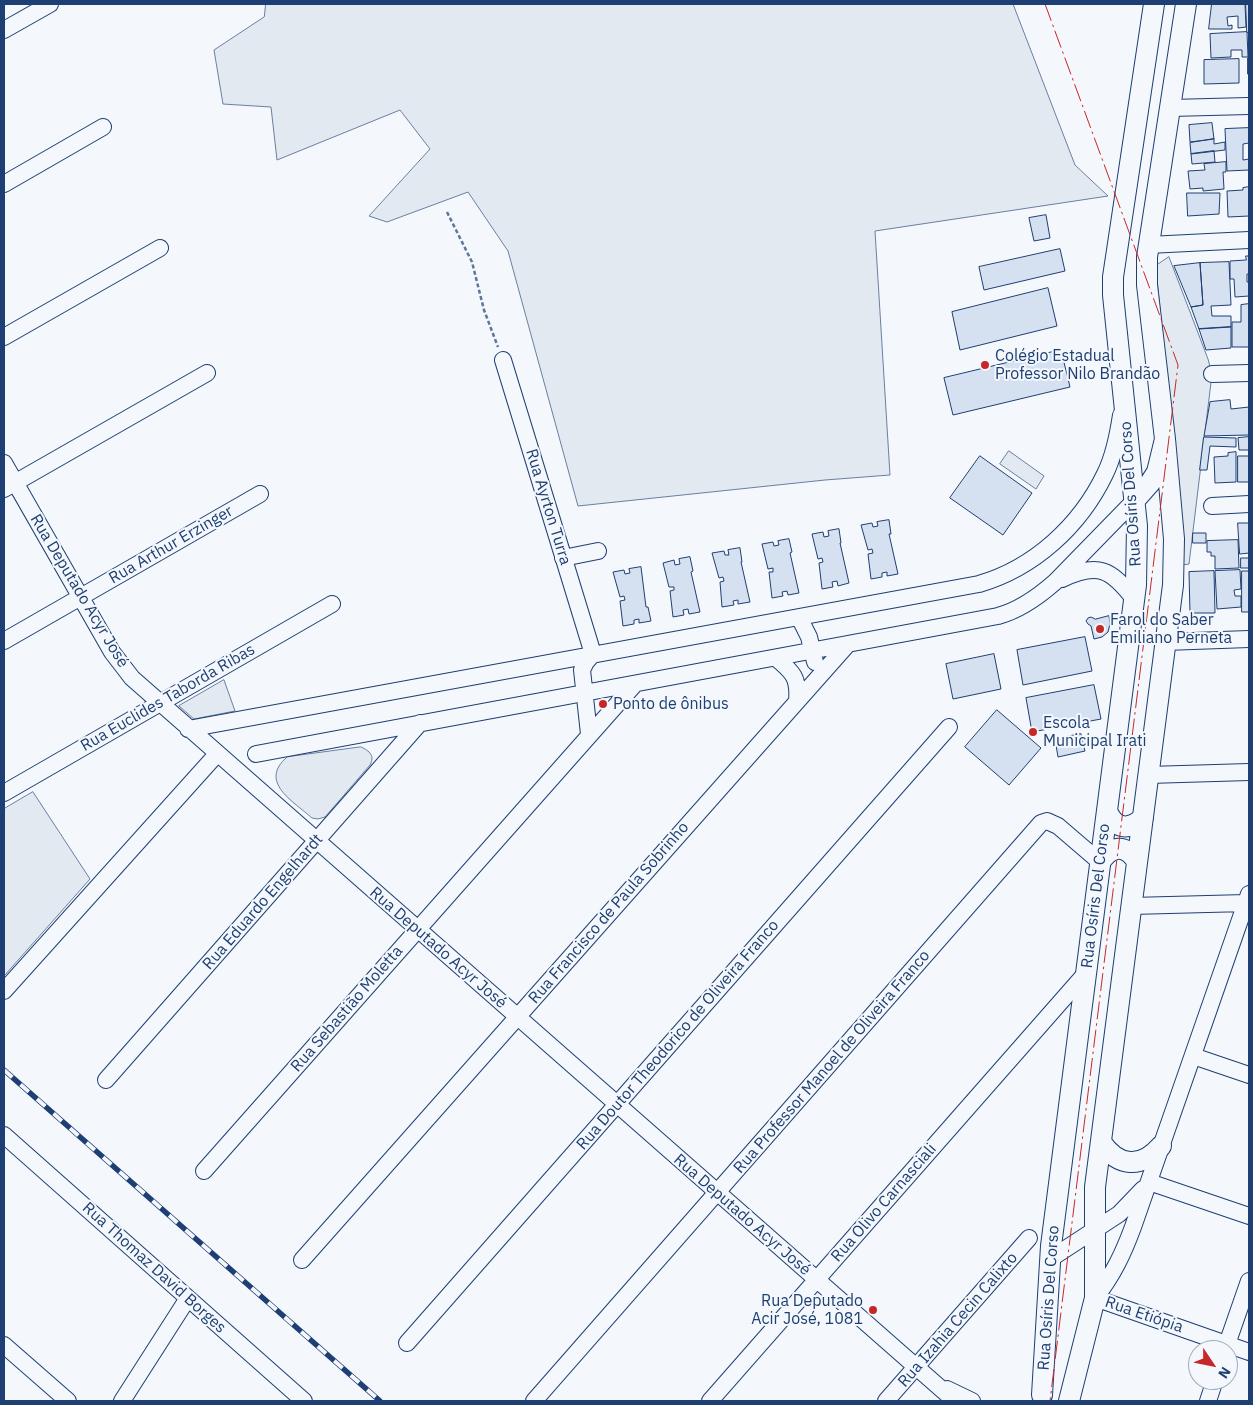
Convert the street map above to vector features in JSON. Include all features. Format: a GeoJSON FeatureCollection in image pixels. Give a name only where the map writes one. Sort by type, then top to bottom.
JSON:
{"type":"FeatureCollection","features":[{"type":"Feature","properties":{"kind":"main road"},"geometry":{"type":"LineString","coordinates":[[1153,12],[1156,27],[1164,32],[1172,31],[1179,27],[1185,11]]}},
{"type":"Feature","properties":{"kind":"main road","name":"Rua Osíris Del Corso"},"geometry":{"type":"LineString","coordinates":[[1068,1401],[1094,1298],[1096,1279],[1095,1187],[1174,563],[1172,514],[1165,439],[1148,285],[1148,245],[1185,11]]}},
{"type":"Feature","properties":{"kind":"main road","name":"Rua Osíris Del Corso"},"geometry":{"type":"LineString","coordinates":[[1036,1398],[1046,1346],[1050,1259],[1134,599],[1138,549],[1135,500],[1113,277],[1153,12]]}},
{"type":"Feature","properties":{"kind":"main road"},"geometry":{"type":"LineString","coordinates":[[1146,58],[1151,53],[1159,50],[1173,56],[1177,63]]}},
{"type":"Feature","properties":{"kind":"main road"},"geometry":{"type":"LineString","coordinates":[[1135,500],[1157,472],[1165,439]]}},
{"type":"Feature","properties":{"kind":"main road"},"geometry":{"type":"LineString","coordinates":[[1107,811],[1111,819],[1118,825],[1127,827],[1136,824],[1143,818]]}},
{"type":"Feature","properties":{"kind":"main road"},"geometry":{"type":"LineString","coordinates":[[1100,862],[1106,854],[1114,849],[1123,849],[1132,853],[1137,861]]}},
{"type":"Feature","properties":{"kind":"main road"},"geometry":{"type":"LineString","coordinates":[[1101,1142],[1108,1152],[1118,1159],[1129,1162],[1142,1161],[1153,1156],[1161,1146]]}},
{"type":"Feature","properties":{"kind":"main road"},"geometry":{"type":"LineString","coordinates":[[1036,1398],[1057,1395],[1068,1401]]}},
{"type":"Feature","properties":{"kind":"street"},"geometry":{"type":"LineString","coordinates":[[4,30],[50,4]]}},
{"type":"Feature","properties":{"kind":"street"},"geometry":{"type":"LineString","coordinates":[[1170,108],[1249,106]]}},
{"type":"Feature","properties":{"kind":"street"},"geometry":{"type":"LineString","coordinates":[[4,184],[103,127]]}},
{"type":"Feature","properties":{"kind":"street"},"geometry":{"type":"LineString","coordinates":[[1148,245],[1249,240]]}},
{"type":"Feature","properties":{"kind":"street"},"geometry":{"type":"LineString","coordinates":[[4,337],[160,248]]}},
{"type":"Feature","properties":{"kind":"street","name":"Rua Ayrton Turra"},"geometry":{"type":"LineString","coordinates":[[503,360],[593,654]]}},
{"type":"Feature","properties":{"kind":"street"},"geometry":{"type":"LineString","coordinates":[[9,486],[207,373]]}},
{"type":"Feature","properties":{"kind":"street"},"geometry":{"type":"LineString","coordinates":[[1212,374],[1249,373]]}},
{"type":"Feature","properties":{"kind":"street"},"geometry":{"type":"LineString","coordinates":[[188,729],[979,584],[996,579],[1016,570],[1038,556],[1054,543],[1077,518],[1106,473],[1114,449],[1124,397]]}},
{"type":"Feature","properties":{"kind":"street","name":"Rua Deputado Acyr José"},"geometry":{"type":"LineString","coordinates":[[4,463],[9,486],[122,666],[138,684],[955,1401]]}},
{"type":"Feature","properties":{"kind":"street","name":"Rua Arthur Erzinger"},"geometry":{"type":"LineString","coordinates":[[4,641],[260,494]]}},
{"type":"Feature","properties":{"kind":"street"},"geometry":{"type":"LineString","coordinates":[[256,754],[1007,614],[1034,599],[1056,582],[1135,500]]}},
{"type":"Feature","properties":{"kind":"street"},"geometry":{"type":"LineString","coordinates":[[1212,506],[1249,504]]}},
{"type":"Feature","properties":{"kind":"street"},"geometry":{"type":"LineString","coordinates":[[563,558],[598,551]]}},
{"type":"Feature","properties":{"kind":"street"},"geometry":{"type":"LineString","coordinates":[[1056,582],[1078,572],[1100,571],[1110,574],[1118,580],[1134,599]]}},
{"type":"Feature","properties":{"kind":"street","name":"Rua Euclides Taborda Ribas"},"geometry":{"type":"LineString","coordinates":[[4,793],[332,604]]}},
{"type":"Feature","properties":{"kind":"street"},"geometry":{"type":"LineString","coordinates":[[799,617],[810,637],[817,678]]}},
{"type":"Feature","properties":{"kind":"street"},"geometry":{"type":"LineString","coordinates":[[1165,642],[1249,639]]}},
{"type":"Feature","properties":{"kind":"street","name":"Rua Francisco de Paula Sobrinho"},"geometry":{"type":"LineString","coordinates":[[302,1260],[848,644]]}},
{"type":"Feature","properties":{"kind":"street"},"geometry":{"type":"LineString","coordinates":[[589,734],[582,670],[593,654]]}},
{"type":"Feature","properties":{"kind":"street"},"geometry":{"type":"LineString","coordinates":[[776,658],[792,672],[797,681],[797,701]]}},
{"type":"Feature","properties":{"kind":"street","name":"Rua Sebastião Moletta"},"geometry":{"type":"LineString","coordinates":[[204,1171],[635,684]]}},
{"type":"Feature","properties":{"kind":"street","name":"Rua Eduardo Engelhardt"},"geometry":{"type":"LineString","coordinates":[[106,1080],[420,724]]}},
{"type":"Feature","properties":{"kind":"street","name":"Rua Doutor Theodorico de Oliveira Franco"},"geometry":{"type":"LineString","coordinates":[[407,1343],[949,727]]}},
{"type":"Feature","properties":{"kind":"street"},"geometry":{"type":"LineString","coordinates":[[4,991],[217,754]]}},
{"type":"Feature","properties":{"kind":"street"},"geometry":{"type":"LineString","coordinates":[[1148,775],[1249,772]]}},
{"type":"Feature","properties":{"kind":"street","name":"Rua Professor Manoel de Oliveira Franco"},"geometry":{"type":"LineString","coordinates":[[534,1401],[1041,823],[1047,821],[1058,826],[1100,862]]}},
{"type":"Feature","properties":{"kind":"street"},"geometry":{"type":"LineString","coordinates":[[1094,1298],[1109,1281],[1121,1259],[1193,1056],[1243,935],[1248,899],[1131,906]]}},
{"type":"Feature","properties":{"kind":"street","name":"Rua Olivo Carnasciali"},"geometry":{"type":"LineString","coordinates":[[710,1401],[1086,973]]}},
{"type":"Feature","properties":{"kind":"street"},"geometry":{"type":"LineString","coordinates":[[1059,1005],[1070,1005],[1081,1010]]}},
{"type":"Feature","properties":{"kind":"street"},"geometry":{"type":"LineString","coordinates":[[1193,1056],[1249,1075]]}},
{"type":"Feature","properties":{"kind":"street","name":"Rua Thomaz David Borges"},"geometry":{"type":"LineString","coordinates":[[4,1135],[304,1401]]}},
{"type":"Feature","properties":{"kind":"street"},"geometry":{"type":"LineString","coordinates":[[1050,1259],[1119,1214],[1149,1182]]}},
{"type":"Feature","properties":{"kind":"street"},"geometry":{"type":"LineString","coordinates":[[1149,1182],[1249,1216]]}},
{"type":"Feature","properties":{"kind":"street","name":"Rua Izahia Cecin Calixto"},"geometry":{"type":"LineString","coordinates":[[886,1401],[1030,1238]]}},
{"type":"Feature","properties":{"kind":"street"},"geometry":{"type":"LineString","coordinates":[[1228,1340],[1249,1281]]}},
{"type":"Feature","properties":{"kind":"street"},"geometry":{"type":"LineString","coordinates":[[122,1401],[188,1298]]}},
{"type":"Feature","properties":{"kind":"street","name":"Rua Etiópia"},"geometry":{"type":"LineString","coordinates":[[1094,1298],[1207,1340]]}},
{"type":"Feature","properties":{"kind":"street"},"geometry":{"type":"LineString","coordinates":[[4,1345],[68,1401]]}},
{"type":"Feature","properties":{"kind":"street","name":"Rua Deputado Acyr José"},"geometry":{"type":"LineString","coordinates":[[933,1382],[972,1401]]}},
{"type":"Feature","properties":{"kind":"path"},"geometry":{"type":"LineString","coordinates":[[447,212],[472,262],[484,310],[503,360]]}},
{"type":"Feature","properties":{"kind":"shaded area"},"geometry":{"type":"Polygon","coordinates":[[[266,4],[1013,4],[1075,165],[1108,196],[875,231],[890,475],[578,506],[508,251],[468,192],[387,222],[369,216],[430,149],[400,110],[277,160],[271,107],[223,104],[214,50],[264,17],[266,4]]]}},
{"type":"Feature","properties":{"kind":"shaded area"},"geometry":{"type":"Polygon","coordinates":[[[1169,257],[1212,374],[1189,564],[1182,565],[1181,521],[1156,269],[1157,265],[1169,257]]]}},
{"type":"Feature","properties":{"kind":"shaded area"},"geometry":{"type":"Polygon","coordinates":[[[1009,451],[1044,476],[1036,489],[1000,464],[1009,451]]]}},
{"type":"Feature","properties":{"kind":"shaded area"},"geometry":{"type":"Polygon","coordinates":[[[224,680],[235,711],[194,719],[179,706],[224,680]]]}},
{"type":"Feature","properties":{"kind":"shaded area"},"geometry":{"type":"Polygon","coordinates":[[[361,747],[372,756],[370,765],[325,817],[312,818],[288,798],[277,783],[276,775],[279,766],[287,757],[361,747]]]}},
{"type":"Feature","properties":{"kind":"shaded area"},"geometry":{"type":"Polygon","coordinates":[[[33,792],[90,879],[4,976],[4,809],[33,792]]]}},
{"type":"Feature","properties":{"kind":"building"},"geometry":{"type":"Polygon","coordinates":[[[1212,4],[1245,4],[1246,27],[1238,28],[1238,16],[1227,17],[1228,26],[1232,25],[1232,29],[1209,29],[1212,4]]]}},
{"type":"Feature","properties":{"kind":"building"},"geometry":{"type":"Polygon","coordinates":[[[1246,4],[1249,4],[1249,34],[1247,32],[1246,4]]]}},
{"type":"Feature","properties":{"kind":"building"},"geometry":{"type":"Polygon","coordinates":[[[1247,32],[1248,57],[1242,57],[1242,50],[1231,50],[1231,57],[1211,58],[1210,34],[1247,32]]]}},
{"type":"Feature","properties":{"kind":"building"},"geometry":{"type":"Polygon","coordinates":[[[1249,58],[1249,74],[1248,74],[1249,58]]]}},
{"type":"Feature","properties":{"kind":"building"},"geometry":{"type":"Polygon","coordinates":[[[1239,59],[1239,83],[1204,84],[1204,60],[1239,59]]]}},
{"type":"Feature","properties":{"kind":"building"},"geometry":{"type":"Polygon","coordinates":[[[1212,123],[1214,139],[1190,142],[1189,125],[1212,123]]]}},
{"type":"Feature","properties":{"kind":"building"},"geometry":{"type":"Polygon","coordinates":[[[1249,128],[1249,143],[1243,144],[1243,160],[1249,159],[1249,170],[1227,171],[1225,129],[1249,128]]]}},
{"type":"Feature","properties":{"kind":"building"},"geometry":{"type":"Polygon","coordinates":[[[1214,139],[1214,144],[1225,142],[1225,150],[1191,154],[1190,143],[1214,139]]]}},
{"type":"Feature","properties":{"kind":"building"},"geometry":{"type":"Polygon","coordinates":[[[1214,151],[1215,162],[1192,164],[1191,154],[1214,151]]]}},
{"type":"Feature","properties":{"kind":"building"},"geometry":{"type":"Polygon","coordinates":[[[1226,162],[1226,172],[1223,172],[1224,189],[1203,191],[1203,188],[1190,189],[1188,171],[1205,170],[1204,164],[1226,162]]]}},
{"type":"Feature","properties":{"kind":"building"},"geometry":{"type":"Polygon","coordinates":[[[1249,187],[1249,216],[1228,217],[1227,191],[1243,190],[1243,188],[1249,187]]]}},
{"type":"Feature","properties":{"kind":"building"},"geometry":{"type":"Polygon","coordinates":[[[1187,193],[1220,193],[1219,214],[1188,216],[1187,193]]]}},
{"type":"Feature","properties":{"kind":"building"},"geometry":{"type":"Polygon","coordinates":[[[1046,215],[1050,238],[1034,241],[1029,218],[1046,215]]]}},
{"type":"Feature","properties":{"kind":"building"},"geometry":{"type":"Polygon","coordinates":[[[1060,249],[1065,271],[984,290],[979,267],[1060,249]]]}},
{"type":"Feature","properties":{"kind":"building"},"geometry":{"type":"Polygon","coordinates":[[[1246,256],[1249,256],[1247,282],[1249,282],[1249,296],[1235,297],[1234,279],[1230,279],[1230,261],[1246,260],[1246,256]]]}},
{"type":"Feature","properties":{"kind":"building"},"geometry":{"type":"Polygon","coordinates":[[[1229,262],[1231,305],[1211,306],[1212,316],[1231,316],[1231,327],[1199,329],[1191,307],[1203,305],[1200,263],[1229,262]]]}},
{"type":"Feature","properties":{"kind":"building"},"geometry":{"type":"Polygon","coordinates":[[[1200,263],[1203,305],[1191,307],[1174,266],[1200,263]]]}},
{"type":"Feature","properties":{"kind":"building"},"geometry":{"type":"Polygon","coordinates":[[[1048,288],[1057,326],[960,350],[952,312],[1048,288]]]}},
{"type":"Feature","properties":{"kind":"building"},"geometry":{"type":"Polygon","coordinates":[[[1249,304],[1249,347],[1232,347],[1232,322],[1241,322],[1241,305],[1249,304]]]}},
{"type":"Feature","properties":{"kind":"building"},"geometry":{"type":"Polygon","coordinates":[[[1231,327],[1231,348],[1206,350],[1199,329],[1231,327]]]}},
{"type":"Feature","properties":{"kind":"building"},"geometry":{"type":"Polygon","coordinates":[[[1061,350],[1070,387],[953,415],[944,378],[1061,350]]]}},
{"type":"Feature","properties":{"kind":"building"},"geometry":{"type":"Polygon","coordinates":[[[1230,400],[1231,409],[1249,407],[1249,435],[1204,436],[1210,402],[1230,400]]]}},
{"type":"Feature","properties":{"kind":"building"},"geometry":{"type":"Polygon","coordinates":[[[1204,437],[1236,438],[1236,447],[1210,446],[1207,470],[1200,470],[1204,437]]]}},
{"type":"Feature","properties":{"kind":"building"},"geometry":{"type":"Polygon","coordinates":[[[1249,437],[1249,450],[1239,450],[1238,438],[1249,437]]]}},
{"type":"Feature","properties":{"kind":"building"},"geometry":{"type":"Polygon","coordinates":[[[1236,452],[1236,482],[1215,483],[1214,457],[1228,456],[1228,453],[1236,452]]]}},
{"type":"Feature","properties":{"kind":"building"},"geometry":{"type":"Polygon","coordinates":[[[980,456],[1032,493],[1003,535],[950,498],[980,456]]]}},
{"type":"Feature","properties":{"kind":"building"},"geometry":{"type":"Polygon","coordinates":[[[1238,456],[1249,456],[1249,482],[1238,482],[1238,456]]]}},
{"type":"Feature","properties":{"kind":"building"},"geometry":{"type":"Polygon","coordinates":[[[889,520],[891,534],[889,534],[898,574],[887,576],[887,572],[882,573],[882,577],[871,579],[868,554],[873,553],[872,549],[868,550],[861,525],[872,523],[873,527],[878,526],[877,522],[889,520]]]}},
{"type":"Feature","properties":{"kind":"building"},"geometry":{"type":"Polygon","coordinates":[[[1238,523],[1249,523],[1249,553],[1240,554],[1238,523]]]}},
{"type":"Feature","properties":{"kind":"building"},"geometry":{"type":"Polygon","coordinates":[[[839,529],[840,543],[849,583],[838,586],[837,581],[832,582],[833,587],[822,589],[819,563],[823,562],[822,558],[818,559],[812,534],[823,532],[824,537],[829,536],[828,531],[839,529]]]}},
{"type":"Feature","properties":{"kind":"building"},"geometry":{"type":"Polygon","coordinates":[[[1193,533],[1206,533],[1206,543],[1193,543],[1193,533]]]}},
{"type":"Feature","properties":{"kind":"building"},"geometry":{"type":"Polygon","coordinates":[[[789,539],[792,552],[790,553],[799,593],[788,595],[787,591],[782,592],[783,596],[772,598],[769,572],[773,572],[773,568],[768,569],[762,544],[773,542],[774,546],[779,545],[778,541],[789,539]]]}},
{"type":"Feature","properties":{"kind":"building"},"geometry":{"type":"Polygon","coordinates":[[[1238,540],[1239,568],[1215,569],[1215,556],[1211,556],[1211,552],[1207,552],[1207,541],[1238,540]]]}},
{"type":"Feature","properties":{"kind":"building"},"geometry":{"type":"Polygon","coordinates":[[[740,548],[741,562],[750,602],[738,604],[738,600],[733,601],[734,605],[722,607],[720,582],[724,581],[723,577],[719,578],[712,553],[724,551],[725,555],[729,555],[728,550],[740,548]]]}},
{"type":"Feature","properties":{"kind":"building"},"geometry":{"type":"Polygon","coordinates":[[[690,557],[693,571],[691,572],[700,612],[689,614],[688,609],[683,610],[684,615],[673,617],[670,591],[674,590],[674,587],[669,587],[663,563],[674,560],[675,565],[680,564],[679,559],[690,557]]]}},
{"type":"Feature","properties":{"kind":"building"},"geometry":{"type":"Polygon","coordinates":[[[1241,558],[1249,558],[1249,568],[1241,568],[1241,558]]]}},
{"type":"Feature","properties":{"kind":"building"},"geometry":{"type":"Polygon","coordinates":[[[641,567],[646,607],[648,607],[651,621],[639,623],[639,619],[634,620],[634,624],[623,626],[620,601],[625,600],[624,596],[620,597],[613,572],[624,570],[625,574],[630,573],[629,569],[641,567]]]}},
{"type":"Feature","properties":{"kind":"building"},"geometry":{"type":"Polygon","coordinates":[[[1240,570],[1241,589],[1234,590],[1235,596],[1241,596],[1241,607],[1217,609],[1215,571],[1240,570]]]}},
{"type":"Feature","properties":{"kind":"building"},"geometry":{"type":"Polygon","coordinates":[[[1214,571],[1215,613],[1190,613],[1189,572],[1214,571]]]}},
{"type":"Feature","properties":{"kind":"building"},"geometry":{"type":"Polygon","coordinates":[[[1242,571],[1249,571],[1249,612],[1242,612],[1242,571]]]}},
{"type":"Feature","properties":{"kind":"building","name":"Farol do Saber Emiliano Perneta"},"geometry":{"type":"Polygon","coordinates":[[[1109,616],[1108,632],[1102,637],[1094,639],[1091,626],[1086,621],[1091,617],[1095,619],[1109,616]]]}},
{"type":"Feature","properties":{"kind":"building"},"geometry":{"type":"Polygon","coordinates":[[[1085,637],[1092,671],[1023,685],[1017,650],[1085,637]]]}},
{"type":"Feature","properties":{"kind":"building"},"geometry":{"type":"Polygon","coordinates":[[[994,654],[1001,689],[953,699],[946,664],[994,654]]]}},
{"type":"Feature","properties":{"kind":"building"},"geometry":{"type":"Polygon","coordinates":[[[1094,685],[1101,719],[1032,732],[1026,698],[1094,685]]]}},
{"type":"Feature","properties":{"kind":"building"},"geometry":{"type":"Polygon","coordinates":[[[997,710],[1041,748],[1009,785],[965,747],[997,710]]]}},
{"type":"Feature","properties":{"kind":"building"},"geometry":{"type":"Polygon","coordinates":[[[1081,734],[1085,751],[1058,757],[1055,739],[1081,734]]]}},
{"type":"Feature","properties":{"kind":"railway"},"geometry":{"type":"LineString","coordinates":[[4,1070],[380,1401]]}},
{"type":"Feature","properties":{"kind":"power"},"geometry":{"type":"LineString","coordinates":[[1045,4],[1178,365],[1050,1401]]}},
{"type":"Feature","properties":{"kind":"place","name":"Colégio Estadual Professor Nilo Brandão"},"geometry":{"type":"Point","coordinates":[985,365]}},
{"type":"Feature","properties":{"kind":"place","name":"Farol do Saber Emiliano Perneta"},"geometry":{"type":"Point","coordinates":[1100,629]}},
{"type":"Feature","properties":{"kind":"place","name":"Ponto de ônibus"},"geometry":{"type":"Point","coordinates":[603,704]}},
{"type":"Feature","properties":{"kind":"place","name":"Escola Municipal Irati"},"geometry":{"type":"Point","coordinates":[1033,732]}},
{"type":"Feature","properties":{"kind":"place","name":"Rua Deputado Acir José, 1081"},"geometry":{"type":"Point","coordinates":[873,1310]}}]}
